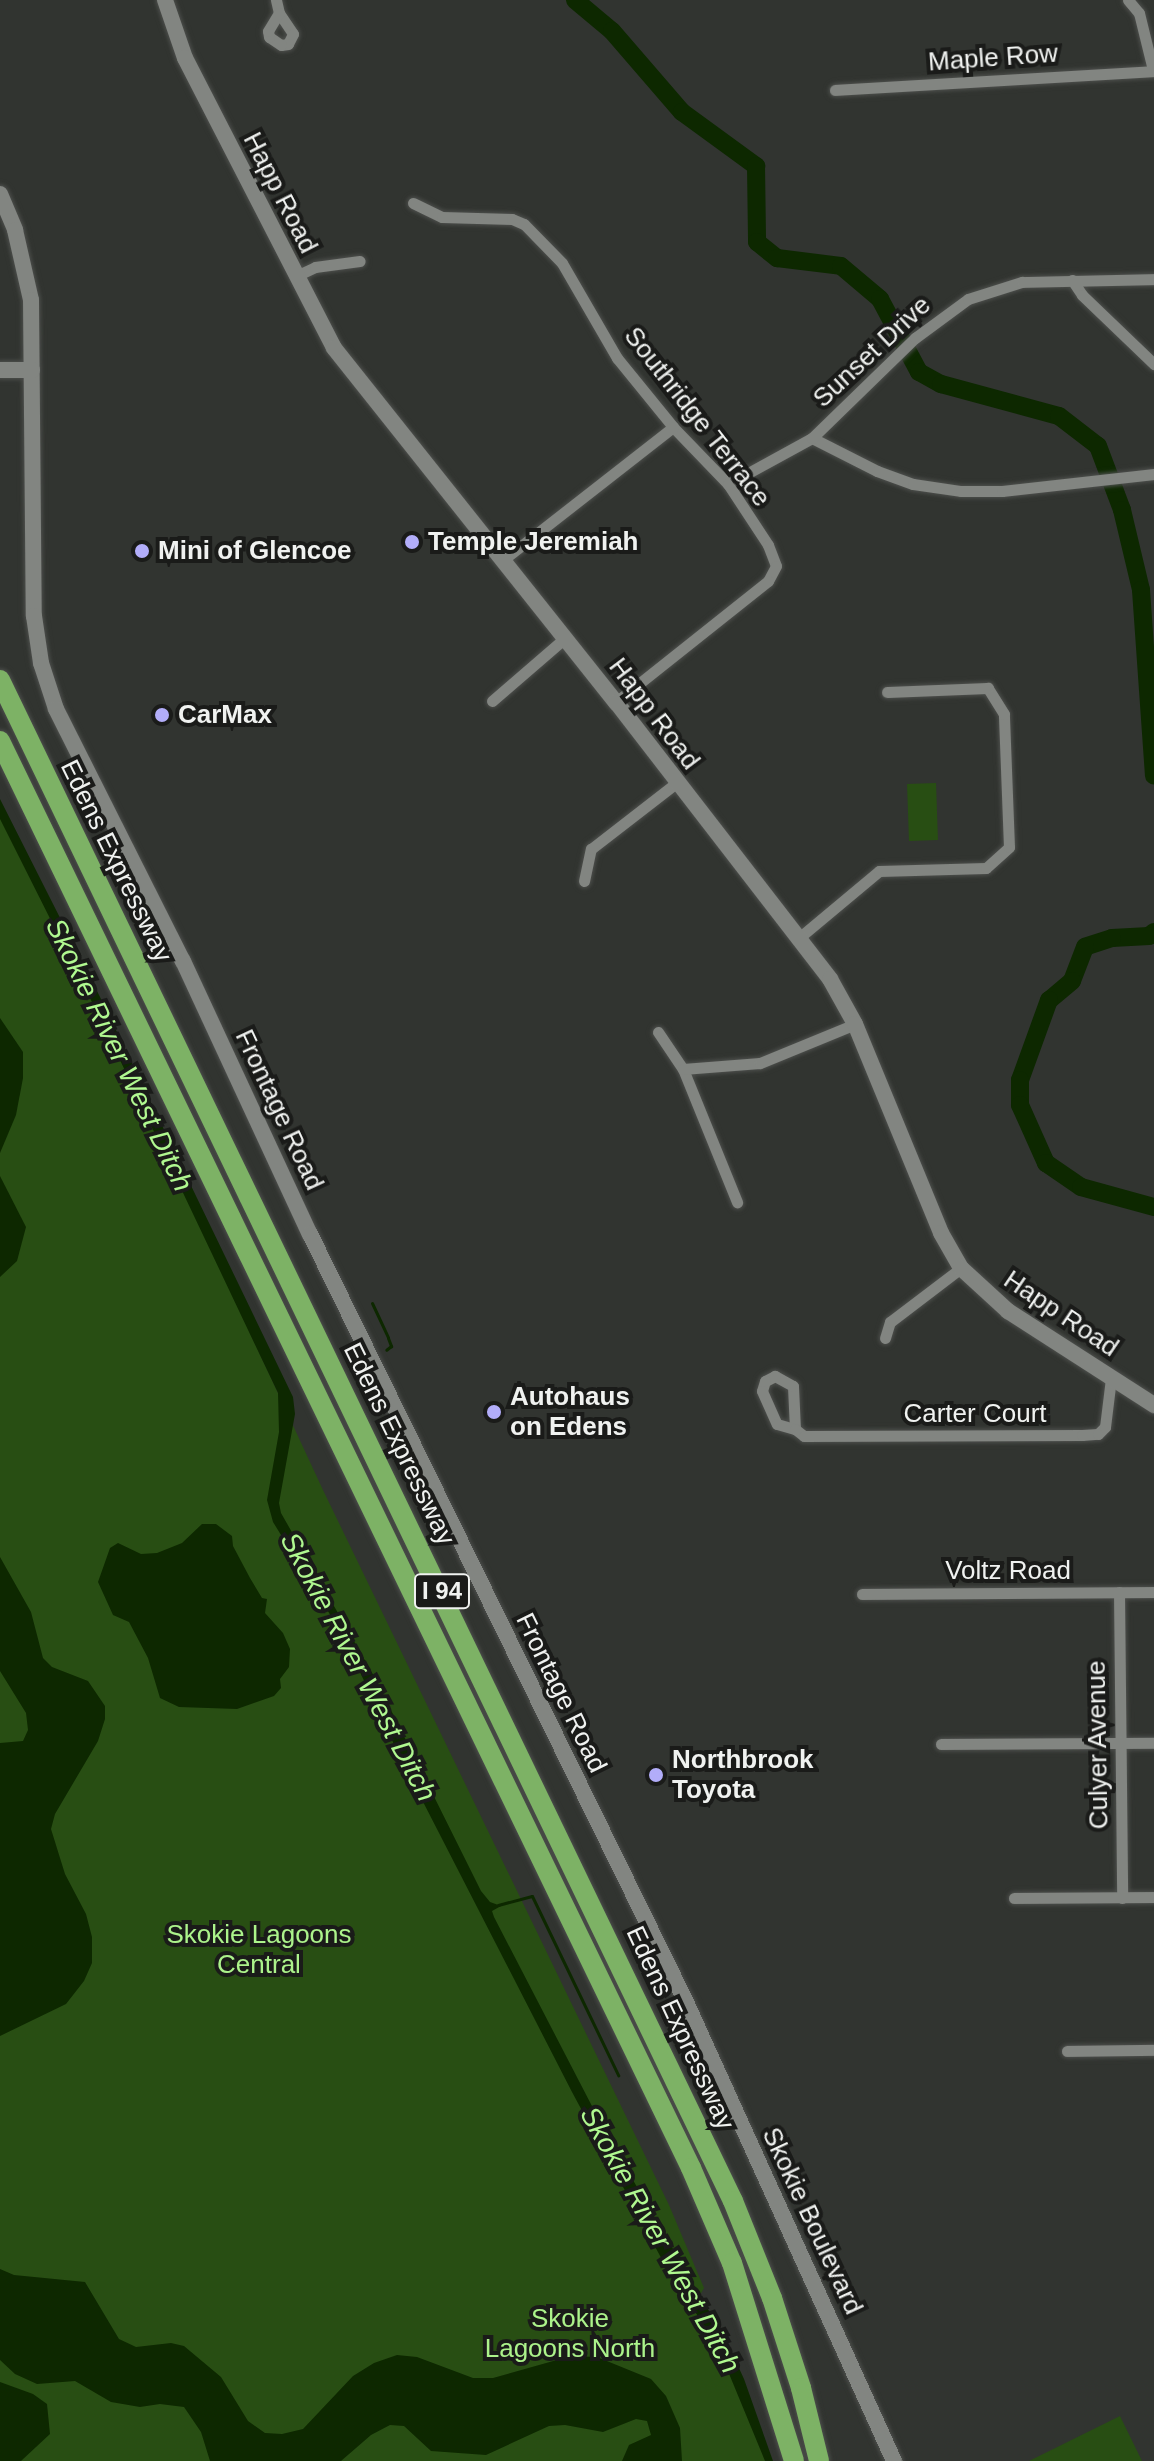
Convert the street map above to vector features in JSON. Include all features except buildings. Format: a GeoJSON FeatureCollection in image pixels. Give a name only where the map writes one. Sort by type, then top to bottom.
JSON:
{"type":"FeatureCollection","features":[{"type":"Feature","properties":{"kind":"highway"},"geometry":{"type":"LineString","coordinates":[[0,662],[28,736]]}},
{"type":"Feature","properties":{"kind":"highway","name":"Edens Expressway"},"geometry":{"type":"LineString","coordinates":[[0,680],[733,2201],[782,2328],[819,2461]]}},
{"type":"Feature","properties":{"kind":"highway","name":"Edens Expressway"},"geometry":{"type":"LineString","coordinates":[[1,743],[691,2168],[732,2263],[794,2461]]}},
{"type":"Feature","properties":{"kind":"main road","name":"Happ Road"},"geometry":{"type":"LineString","coordinates":[[165,0],[185,58],[334,348],[616,702],[830,979],[855,1024],[941,1233],[961,1268],[1008,1311],[1154,1405]]}},
{"type":"Feature","properties":{"kind":"main road","name":"Frontage Road"},"geometry":{"type":"LineString","coordinates":[[0,194],[15,230],[31,300],[34,616],[41,663],[56,709],[183,961],[310,1234],[686,2002]]}},
{"type":"Feature","properties":{"kind":"main road"},"geometry":{"type":"LineString","coordinates":[[0,370],[32,370]]}},
{"type":"Feature","properties":{"kind":"main road","name":"Skokie Boulevard"},"geometry":{"type":"LineString","coordinates":[[686,2002],[894,2461]]}},
{"type":"Feature","properties":{"kind":"street"},"geometry":{"type":"LineString","coordinates":[[1128,0],[1139,13],[1154,70]]}},
{"type":"Feature","properties":{"kind":"street","name":"Maple Row"},"geometry":{"type":"LineString","coordinates":[[835,90],[1154,70]]}},
{"type":"Feature","properties":{"kind":"street","name":"Southridge Terrace"},"geometry":{"type":"LineString","coordinates":[[413,203],[442,217],[512,219],[524,224],[562,263],[617,358],[673,427],[728,484],[768,545],[776,566],[768,581],[616,702]]}},
{"type":"Feature","properties":{"kind":"street"},"geometry":{"type":"LineString","coordinates":[[296,276],[315,267],[360,261]]}},
{"type":"Feature","properties":{"kind":"street","name":"Sunset Drive"},"geometry":{"type":"LineString","coordinates":[[728,484],[812,438],[915,338],[949,310],[990,289],[1022,282],[1154,279]]}},
{"type":"Feature","properties":{"kind":"street"},"geometry":{"type":"LineString","coordinates":[[1072,280],[1082,295],[1154,364]]}},
{"type":"Feature","properties":{"kind":"street"},"geometry":{"type":"LineString","coordinates":[[503,560],[673,427]]}},
{"type":"Feature","properties":{"kind":"street"},"geometry":{"type":"LineString","coordinates":[[812,438],[877,471],[913,484],[961,491],[1002,491],[1154,474]]}},
{"type":"Feature","properties":{"kind":"street"},"geometry":{"type":"LineString","coordinates":[[492,701],[565,638]]}},
{"type":"Feature","properties":{"kind":"street"},"geometry":{"type":"LineString","coordinates":[[800,937],[879,871],[986,868],[1009,847],[1004,714],[988,688],[887,692]]}},
{"type":"Feature","properties":{"kind":"street"},"geometry":{"type":"LineString","coordinates":[[584,881],[591,849],[676,783]]}},
{"type":"Feature","properties":{"kind":"street"},"geometry":{"type":"LineString","coordinates":[[683,1069],[760,1063],[855,1024]]}},
{"type":"Feature","properties":{"kind":"street"},"geometry":{"type":"LineString","coordinates":[[658,1032],[683,1069],[737,1202]]}},
{"type":"Feature","properties":{"kind":"street"},"geometry":{"type":"LineString","coordinates":[[885,1338],[890,1322],[961,1268]]}},
{"type":"Feature","properties":{"kind":"street"},"geometry":{"type":"LineString","coordinates":[[775,1376],[793,1386],[795,1429],[777,1424],[762,1391],[765,1381],[775,1376]]}},
{"type":"Feature","properties":{"kind":"street","name":"Carter Court"},"geometry":{"type":"LineString","coordinates":[[795,1429],[804,1436],[1098,1434],[1109,1419],[1111,1378]]}},
{"type":"Feature","properties":{"kind":"street","name":"Culyer Avenue"},"geometry":{"type":"LineString","coordinates":[[1119,1592],[1122,1898]]}},
{"type":"Feature","properties":{"kind":"street","name":"Voltz Road"},"geometry":{"type":"LineString","coordinates":[[862,1594],[1154,1592]]}},
{"type":"Feature","properties":{"kind":"street"},"geometry":{"type":"LineString","coordinates":[[941,1744],[1154,1743]]}},
{"type":"Feature","properties":{"kind":"street"},"geometry":{"type":"LineString","coordinates":[[1014,1898],[1154,1897]]}},
{"type":"Feature","properties":{"kind":"street"},"geometry":{"type":"LineString","coordinates":[[1067,2051],[1154,2050]]}},
{"type":"Feature","properties":{"kind":"green space"},"geometry":{"type":"Polygon","coordinates":[[[936,783],[938,840],[909,841],[907,784],[936,783]]]}},
{"type":"Feature","properties":{"kind":"green space","name":"Skokie Lagoons Central"},"geometry":{"type":"Polygon","coordinates":[[[0,811],[100,1010],[323,1490],[669,2205],[704,2288],[700,2295],[697,2291],[701,2308],[769,2461],[0,2461],[0,811]]]}},
{"type":"Feature","properties":{"kind":"green space"},"geometry":{"type":"Polygon","coordinates":[[[1120,2416],[1142,2461],[1029,2461],[1120,2416]]]}},
{"type":"Feature","properties":{"kind":"water","name":"Skokie River West Ditch"},"geometry":{"type":"Polygon","coordinates":[[[0,799],[100,997],[293,1397],[295,1414],[279,1503],[281,1513],[375,1678],[481,1891],[490,1902],[501,1906],[492,1911],[494,1917],[608,2137],[727,2342],[744,2379],[773,2461],[765,2461],[718,2347],[666,2267],[572,2092],[400,1757],[342,1634],[273,1522],[267,1500],[279,1432],[278,1393],[101,1020],[0,819],[0,799]]]}},
{"type":"Feature","properties":{"kind":"water"},"geometry":{"type":"Polygon","coordinates":[[[0,1018],[23,1052],[23,1078],[16,1115],[0,1153],[0,1018]]]}},
{"type":"Feature","properties":{"kind":"water"},"geometry":{"type":"Polygon","coordinates":[[[0,1176],[26,1227],[17,1261],[0,1277],[0,1176]]]}},
{"type":"Feature","properties":{"kind":"water"},"geometry":{"type":"Polygon","coordinates":[[[202,1524],[216,1524],[232,1536],[233,1546],[250,1578],[262,1598],[267,1599],[265,1613],[283,1633],[290,1649],[289,1667],[280,1679],[281,1688],[274,1696],[237,1709],[179,1707],[160,1698],[148,1658],[129,1622],[113,1615],[98,1582],[110,1548],[118,1543],[141,1554],[157,1553],[182,1543],[202,1524]]]}},
{"type":"Feature","properties":{"kind":"water"},"geometry":{"type":"Polygon","coordinates":[[[0,1557],[31,1612],[43,1658],[52,1667],[88,1681],[105,1706],[105,1719],[98,1741],[55,1814],[51,1829],[65,1874],[86,1914],[92,1937],[92,1963],[84,1981],[66,2004],[0,2036],[0,1743],[23,1741],[28,1730],[26,1713],[0,1671],[0,1557]]]}},
{"type":"Feature","properties":{"kind":"water"},"geometry":{"type":"Polygon","coordinates":[[[0,2269],[14,2275],[85,2282],[119,2339],[136,2347],[171,2343],[184,2346],[221,2377],[248,2421],[265,2433],[282,2434],[303,2429],[353,2376],[374,2363],[397,2355],[417,2357],[473,2378],[493,2378],[571,2356],[597,2357],[651,2379],[666,2396],[680,2428],[682,2461],[622,2461],[629,2445],[651,2435],[647,2421],[636,2419],[603,2432],[565,2425],[549,2426],[486,2455],[431,2451],[404,2426],[390,2425],[371,2435],[341,2461],[210,2461],[201,2432],[184,2407],[160,2404],[140,2407],[111,2402],[75,2381],[37,2384],[15,2374],[0,2360],[0,2269]]]}},
{"type":"Feature","properties":{"kind":"water"},"geometry":{"type":"Polygon","coordinates":[[[0,2382],[33,2394],[47,2404],[50,2434],[21,2461],[0,2461],[0,2382]]]}},
{"type":"Feature","properties":{"kind":"waterway"},"geometry":{"type":"LineString","coordinates":[[575,0],[612,31],[682,112],[756,166],[757,242],[777,258],[841,266],[880,299],[919,372],[941,384],[1059,416],[1098,446],[1122,510],[1141,590],[1154,776]]}},
{"type":"Feature","properties":{"kind":"waterway"},"geometry":{"type":"LineString","coordinates":[[1154,932],[1149,936],[1112,938],[1085,947],[1072,981],[1049,1000],[1020,1080],[1020,1105],[1046,1163],[1081,1187],[1154,1207]]}},
{"type":"Feature","properties":{"kind":"waterway"},"geometry":{"type":"LineString","coordinates":[[372,1303],[391,1346],[386,1350]]}},
{"type":"Feature","properties":{"kind":"waterway"},"geometry":{"type":"LineString","coordinates":[[498,1905],[532,1896],[618,2075]]}},
{"type":"Feature","properties":{"kind":"place","name":"Temple Jeremiah"},"geometry":{"type":"Point","coordinates":[412,542]}},
{"type":"Feature","properties":{"kind":"place","name":"Mini of Glencoe"},"geometry":{"type":"Point","coordinates":[142,551]}},
{"type":"Feature","properties":{"kind":"place","name":"CarMax"},"geometry":{"type":"Point","coordinates":[162,715]}},
{"type":"Feature","properties":{"kind":"place","name":"Autohaus on Edens"},"geometry":{"type":"Point","coordinates":[494,1412]}},
{"type":"Feature","properties":{"kind":"place","name":"Northbrook Toyota"},"geometry":{"type":"Point","coordinates":[656,1775]}},
{"type":"Feature","properties":{"kind":"park label","name":"Skokie Lagoons North"},"geometry":{"type":"Point","coordinates":[570,2334]}}]}
